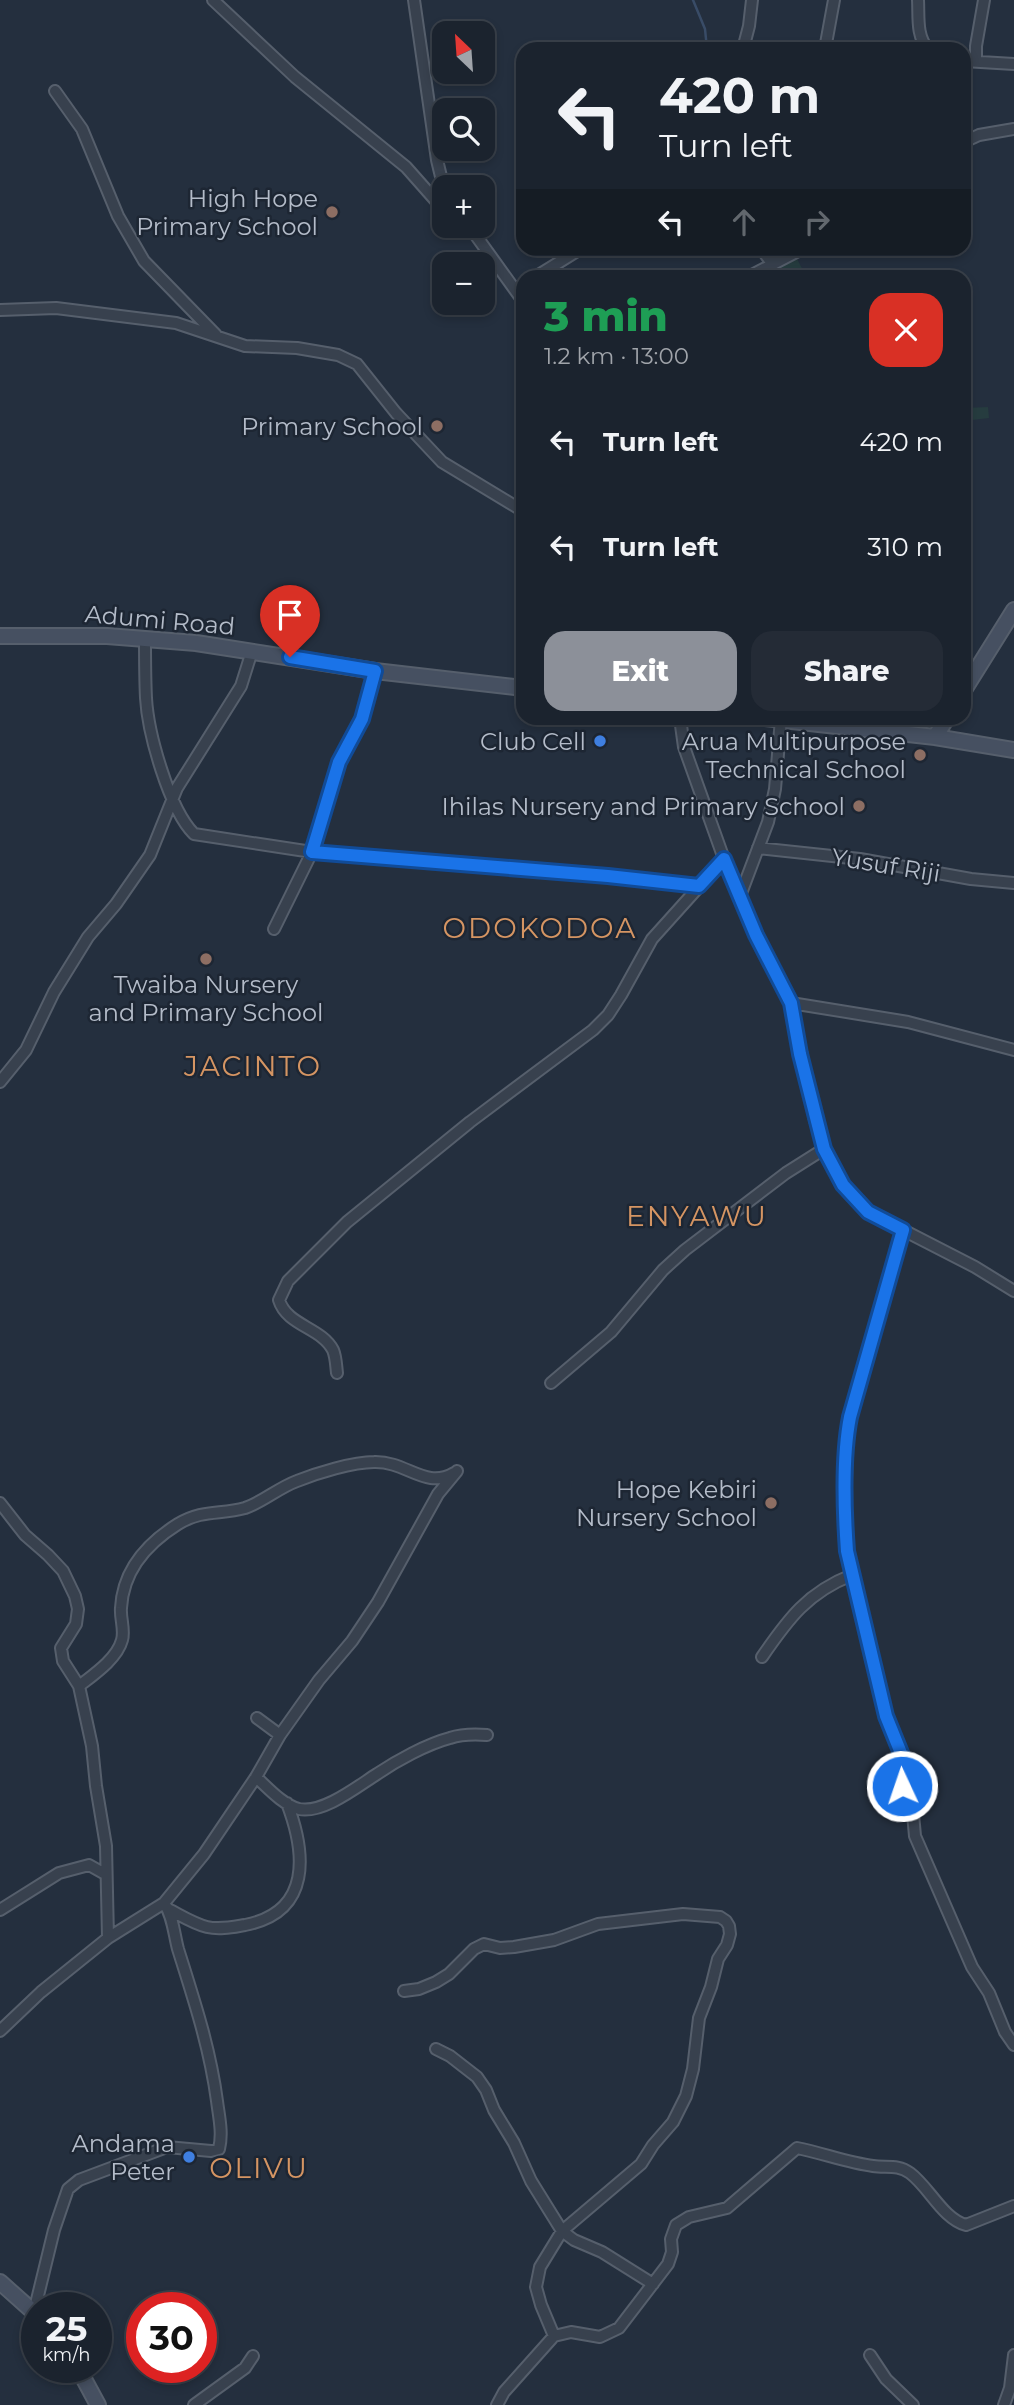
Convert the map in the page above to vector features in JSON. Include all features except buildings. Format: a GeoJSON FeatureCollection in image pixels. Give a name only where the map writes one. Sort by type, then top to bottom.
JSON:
{"type":"FeatureCollection","features":[{"type":"Feature","properties":{"kind":"main road"},"geometry":{"type":"LineString","coordinates":[[971,679],[1014,610]]}},
{"type":"Feature","properties":{"kind":"main road","name":"Adumi Road"},"geometry":{"type":"LineString","coordinates":[[0,636],[145,638],[253,651],[375,671],[516,687]]}},
{"type":"Feature","properties":{"kind":"main road"},"geometry":{"type":"LineString","coordinates":[[832,725],[935,737],[1014,750]]}},
{"type":"Feature","properties":{"kind":"main road"},"geometry":{"type":"LineString","coordinates":[[935,737],[943,725]]}},
{"type":"Feature","properties":{"kind":"main road"},"geometry":{"type":"LineString","coordinates":[[0,2282],[21,2301]]}},
{"type":"Feature","properties":{"kind":"main road"},"geometry":{"type":"LineString","coordinates":[[86,2383],[98,2405]]}},
{"type":"Feature","properties":{"kind":"street"},"geometry":{"type":"LineString","coordinates":[[213,0],[295,77],[406,167],[432,196]]}},
{"type":"Feature","properties":{"kind":"street"},"geometry":{"type":"LineString","coordinates":[[414,0],[441,175]]}},
{"type":"Feature","properties":{"kind":"street"},"geometry":{"type":"LineString","coordinates":[[745,42],[752,0]]}},
{"type":"Feature","properties":{"kind":"street"},"geometry":{"type":"LineString","coordinates":[[826,42],[834,0]]}},
{"type":"Feature","properties":{"kind":"street"},"geometry":{"type":"LineString","coordinates":[[918,0],[921,37],[924,42]]}},
{"type":"Feature","properties":{"kind":"street"},"geometry":{"type":"LineString","coordinates":[[971,58],[976,46],[984,0]]}},
{"type":"Feature","properties":{"kind":"street"},"geometry":{"type":"LineString","coordinates":[[971,61],[1014,64]]}},
{"type":"Feature","properties":{"kind":"street"},"geometry":{"type":"LineString","coordinates":[[55,90],[82,129],[118,216],[144,261],[220,339]]}},
{"type":"Feature","properties":{"kind":"street"},"geometry":{"type":"LineString","coordinates":[[971,139],[1014,129]]}},
{"type":"Feature","properties":{"kind":"street"},"geometry":{"type":"LineString","coordinates":[[479,238],[516,282]]}},
{"type":"Feature","properties":{"kind":"street"},"geometry":{"type":"LineString","coordinates":[[547,270],[569,256]]}},
{"type":"Feature","properties":{"kind":"street"},"geometry":{"type":"LineString","coordinates":[[767,256],[773,265]]}},
{"type":"Feature","properties":{"kind":"street"},"geometry":{"type":"LineString","coordinates":[[763,270],[789,256]]}},
{"type":"Feature","properties":{"kind":"street"},"geometry":{"type":"LineString","coordinates":[[0,310],[56,308],[151,320],[190,327],[245,346],[323,351],[338,355],[357,364],[396,414],[442,462],[516,507]]}},
{"type":"Feature","properties":{"kind":"street"},"geometry":{"type":"LineString","coordinates":[[145,638],[146,700],[164,778],[172,801],[194,834],[312,852],[699,886]]}},
{"type":"Feature","properties":{"kind":"street"},"geometry":{"type":"LineString","coordinates":[[0,1082],[26,1050],[61,980],[88,937],[116,904],[150,855],[177,788],[241,686],[253,651]]}},
{"type":"Feature","properties":{"kind":"street"},"geometry":{"type":"LineString","coordinates":[[274,929],[312,852],[339,762],[362,719],[375,671]]}},
{"type":"Feature","properties":{"kind":"street"},"geometry":{"type":"LineString","coordinates":[[681,725],[684,747],[724,859],[756,935],[791,1003],[800,1054],[824,1149],[843,1185],[868,1212],[1014,1290]]}},
{"type":"Feature","properties":{"kind":"street"},"geometry":{"type":"LineString","coordinates":[[740,896],[768,822],[775,789],[780,725]]}},
{"type":"Feature","properties":{"kind":"street","name":"Yusuf Riji"},"geometry":{"type":"LineString","coordinates":[[758,848],[860,859],[971,879],[1014,883]]}},
{"type":"Feature","properties":{"kind":"street"},"geometry":{"type":"LineString","coordinates":[[337,1373],[335,1353],[331,1346],[282,1309],[279,1300],[288,1281],[347,1222],[390,1186],[593,1030],[608,1015],[621,995],[652,939],[724,859]]}},
{"type":"Feature","properties":{"kind":"street"},"geometry":{"type":"LineString","coordinates":[[791,1003],[908,1022],[1014,1050]]}},
{"type":"Feature","properties":{"kind":"street"},"geometry":{"type":"LineString","coordinates":[[551,1383],[611,1332],[663,1270],[685,1250],[786,1173],[824,1149]]}},
{"type":"Feature","properties":{"kind":"street"},"geometry":{"type":"LineString","coordinates":[[903,1230],[858,1384],[847,1433],[847,1551],[886,1716],[903,1758],[902,1786],[913,1814],[915,1836],[972,1967],[989,1993],[1014,2045]]}},
{"type":"Feature","properties":{"kind":"street"},"geometry":{"type":"LineString","coordinates":[[0,2031],[41,1992],[108,1938],[166,1906],[256,1777],[280,1734],[319,1680],[352,1641],[378,1602],[438,1494],[457,1471],[440,1479],[430,1479],[393,1463],[362,1463],[297,1481],[243,1508],[216,1511],[178,1524],[149,1545],[134,1564],[125,1580],[122,1596],[122,1641],[107,1661],[79,1686]]}},
{"type":"Feature","properties":{"kind":"street"},"geometry":{"type":"LineString","coordinates":[[0,1503],[24,1535],[63,1571],[75,1595],[78,1609],[76,1624],[61,1648],[64,1661],[79,1686],[92,1746],[106,1846],[108,1938]]}},
{"type":"Feature","properties":{"kind":"street"},"geometry":{"type":"LineString","coordinates":[[762,1657],[799,1608],[817,1592],[852,1574]]}},
{"type":"Feature","properties":{"kind":"street"},"geometry":{"type":"LineString","coordinates":[[257,1718],[280,1734]]}},
{"type":"Feature","properties":{"kind":"street"},"geometry":{"type":"LineString","coordinates":[[256,1777],[287,1803],[299,1809],[312,1809],[352,1791],[378,1773],[438,1743],[468,1734],[487,1735]]}},
{"type":"Feature","properties":{"kind":"street"},"geometry":{"type":"LineString","coordinates":[[166,1906],[209,1927],[219,1928],[268,1919],[282,1909],[294,1890],[300,1872],[301,1847],[287,1803]]}},
{"type":"Feature","properties":{"kind":"street"},"geometry":{"type":"LineString","coordinates":[[0,1910],[40,1883],[66,1870],[89,1865],[105,1874]]}},
{"type":"Feature","properties":{"kind":"street"},"geometry":{"type":"LineString","coordinates":[[40,2292],[54,2230],[68,2189],[72,2185],[167,2147],[211,2151],[219,2149],[221,2133],[208,2046],[166,1906]]}},
{"type":"Feature","properties":{"kind":"street"},"geometry":{"type":"LineString","coordinates":[[404,1991],[419,1989],[436,1982],[449,1974],[474,1949],[484,1944],[500,1948],[514,1947],[554,1940],[598,1924],[652,1917],[705,1915],[726,1920],[730,1934],[718,1959],[699,2018],[693,2069],[686,2096],[673,2122],[653,2145],[642,2164],[562,2231],[540,2267],[536,2287],[554,2336]]}},
{"type":"Feature","properties":{"kind":"street"},"geometry":{"type":"LineString","coordinates":[[436,2049],[450,2056],[477,2077],[514,2143],[531,2181],[562,2231],[653,2284]]}},
{"type":"Feature","properties":{"kind":"street"},"geometry":{"type":"LineString","coordinates":[[497,2405],[504,2392],[554,2336],[570,2332],[600,2337],[619,2328],[668,2264],[672,2252],[671,2239],[677,2225],[689,2217],[727,2208],[797,2148],[873,2166],[899,2167],[928,2189],[954,2218],[966,2225],[1014,2206]]}},
{"type":"Feature","properties":{"kind":"street"},"geometry":{"type":"LineString","coordinates":[[870,2355],[886,2379],[913,2405]]}},
{"type":"Feature","properties":{"kind":"street"},"geometry":{"type":"LineString","coordinates":[[1004,2405],[1010,2388],[1014,2355]]}},
{"type":"Feature","properties":{"kind":"street"},"geometry":{"type":"LineString","coordinates":[[194,2405],[244,2368],[253,2356]]}},
{"type":"Feature","properties":{"kind":"green space"},"geometry":{"type":"Polygon","coordinates":[[[796,257],[803,270],[771,270],[796,257]]]}},
{"type":"Feature","properties":{"kind":"green space"},"geometry":{"type":"Polygon","coordinates":[[[988,407],[989,418],[971,420],[971,408],[988,407]]]}},
{"type":"Feature","properties":{"kind":"waterway"},"geometry":{"type":"LineString","coordinates":[[693,0],[705,29],[706,42]]}},
{"type":"Feature","properties":{"kind":"place","name":"High Hope Primary School"},"geometry":{"type":"Point","coordinates":[332,212]}},
{"type":"Feature","properties":{"kind":"place","name":"Primary School"},"geometry":{"type":"Point","coordinates":[437,426]}},
{"type":"Feature","properties":{"kind":"place","name":"Club Cell"},"geometry":{"type":"Point","coordinates":[600,741]}},
{"type":"Feature","properties":{"kind":"place","name":"Arua Multipurpose Technical School"},"geometry":{"type":"Point","coordinates":[920,755]}},
{"type":"Feature","properties":{"kind":"place","name":"Ihilas Nursery and Primary School"},"geometry":{"type":"Point","coordinates":[859,806]}},
{"type":"Feature","properties":{"kind":"place","name":"Twaiba Nursery and Primary School"},"geometry":{"type":"Point","coordinates":[206,959]}},
{"type":"Feature","properties":{"kind":"place","name":"Hope Kebiri Nursery School"},"geometry":{"type":"Point","coordinates":[771,1503]}},
{"type":"Feature","properties":{"kind":"place","name":"Andama Peter"},"geometry":{"type":"Point","coordinates":[189,2157]}},
{"type":"Feature","properties":{"kind":"district","name":"ODOKODOA"},"geometry":{"type":"Point","coordinates":[540,928]}},
{"type":"Feature","properties":{"kind":"district","name":"JACINTO"},"geometry":{"type":"Point","coordinates":[253,1066]}},
{"type":"Feature","properties":{"kind":"district","name":"ENYAWU"},"geometry":{"type":"Point","coordinates":[697,1216]}},
{"type":"Feature","properties":{"kind":"district","name":"OLIVU"},"geometry":{"type":"Point","coordinates":[259,2168]}},
{"type":"Feature","properties":{"kind":"route"},"geometry":{"type":"LineString","coordinates":[[290,657],[375,671],[362,719],[339,762],[312,852],[699,886],[724,859],[756,935],[791,1003],[800,1054],[824,1149],[843,1185],[868,1212],[903,1230],[850,1417],[847,1433],[845,1527],[847,1551],[886,1716],[903,1758],[902,1786]]}}]}
